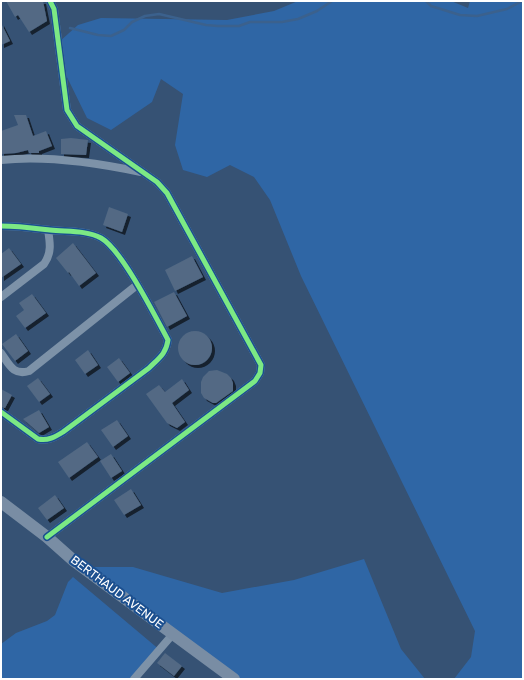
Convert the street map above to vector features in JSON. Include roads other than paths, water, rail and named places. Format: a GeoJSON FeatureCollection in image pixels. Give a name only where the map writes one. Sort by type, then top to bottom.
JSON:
{"type":"FeatureCollection","features":[{"type":"Feature","properties":{"kind":"street"},"geometry":{"type":"LineString","coordinates":[[47,537],[255,381],[260,373],[261,365],[167,193],[157,182],[77,126],[67,110],[54,9],[50,1]]}},
{"type":"Feature","properties":{"kind":"street"},"geometry":{"type":"LineString","coordinates":[[1,160],[19,158],[81,162],[111,166],[144,173]]}},
{"type":"Feature","properties":{"kind":"street"},"geometry":{"type":"LineString","coordinates":[[1,226],[19,226],[89,234],[101,239],[111,246],[137,285],[168,340],[166,349],[161,357],[53,438],[45,441],[38,439],[1,412]]}},
{"type":"Feature","properties":{"kind":"street"},"geometry":{"type":"LineString","coordinates":[[1,297],[44,264],[49,254],[50,244],[48,230]]}},
{"type":"Feature","properties":{"kind":"street"},"geometry":{"type":"LineString","coordinates":[[1,353],[11,368],[20,373],[29,371],[137,285]]}},
{"type":"Feature","properties":{"kind":"street","name":"BERTHAUD AVENUE"},"geometry":{"type":"LineString","coordinates":[[1,502],[47,537],[74,560],[234,679]]}},
{"type":"Feature","properties":{"kind":"street"},"geometry":{"type":"LineString","coordinates":[[134,679],[173,634]]}},
{"type":"Feature","properties":{"kind":"waterway"},"geometry":{"type":"LineString","coordinates":[[70,28],[98,35],[111,36],[124,30],[132,22],[145,16],[159,14],[206,25],[218,26],[239,26],[250,22],[282,22],[298,19],[317,11],[332,1]]}},
{"type":"Feature","properties":{"kind":"waterway"},"geometry":{"type":"LineString","coordinates":[[426,1],[431,6],[460,15],[477,16],[507,9],[522,1]]}}]}
